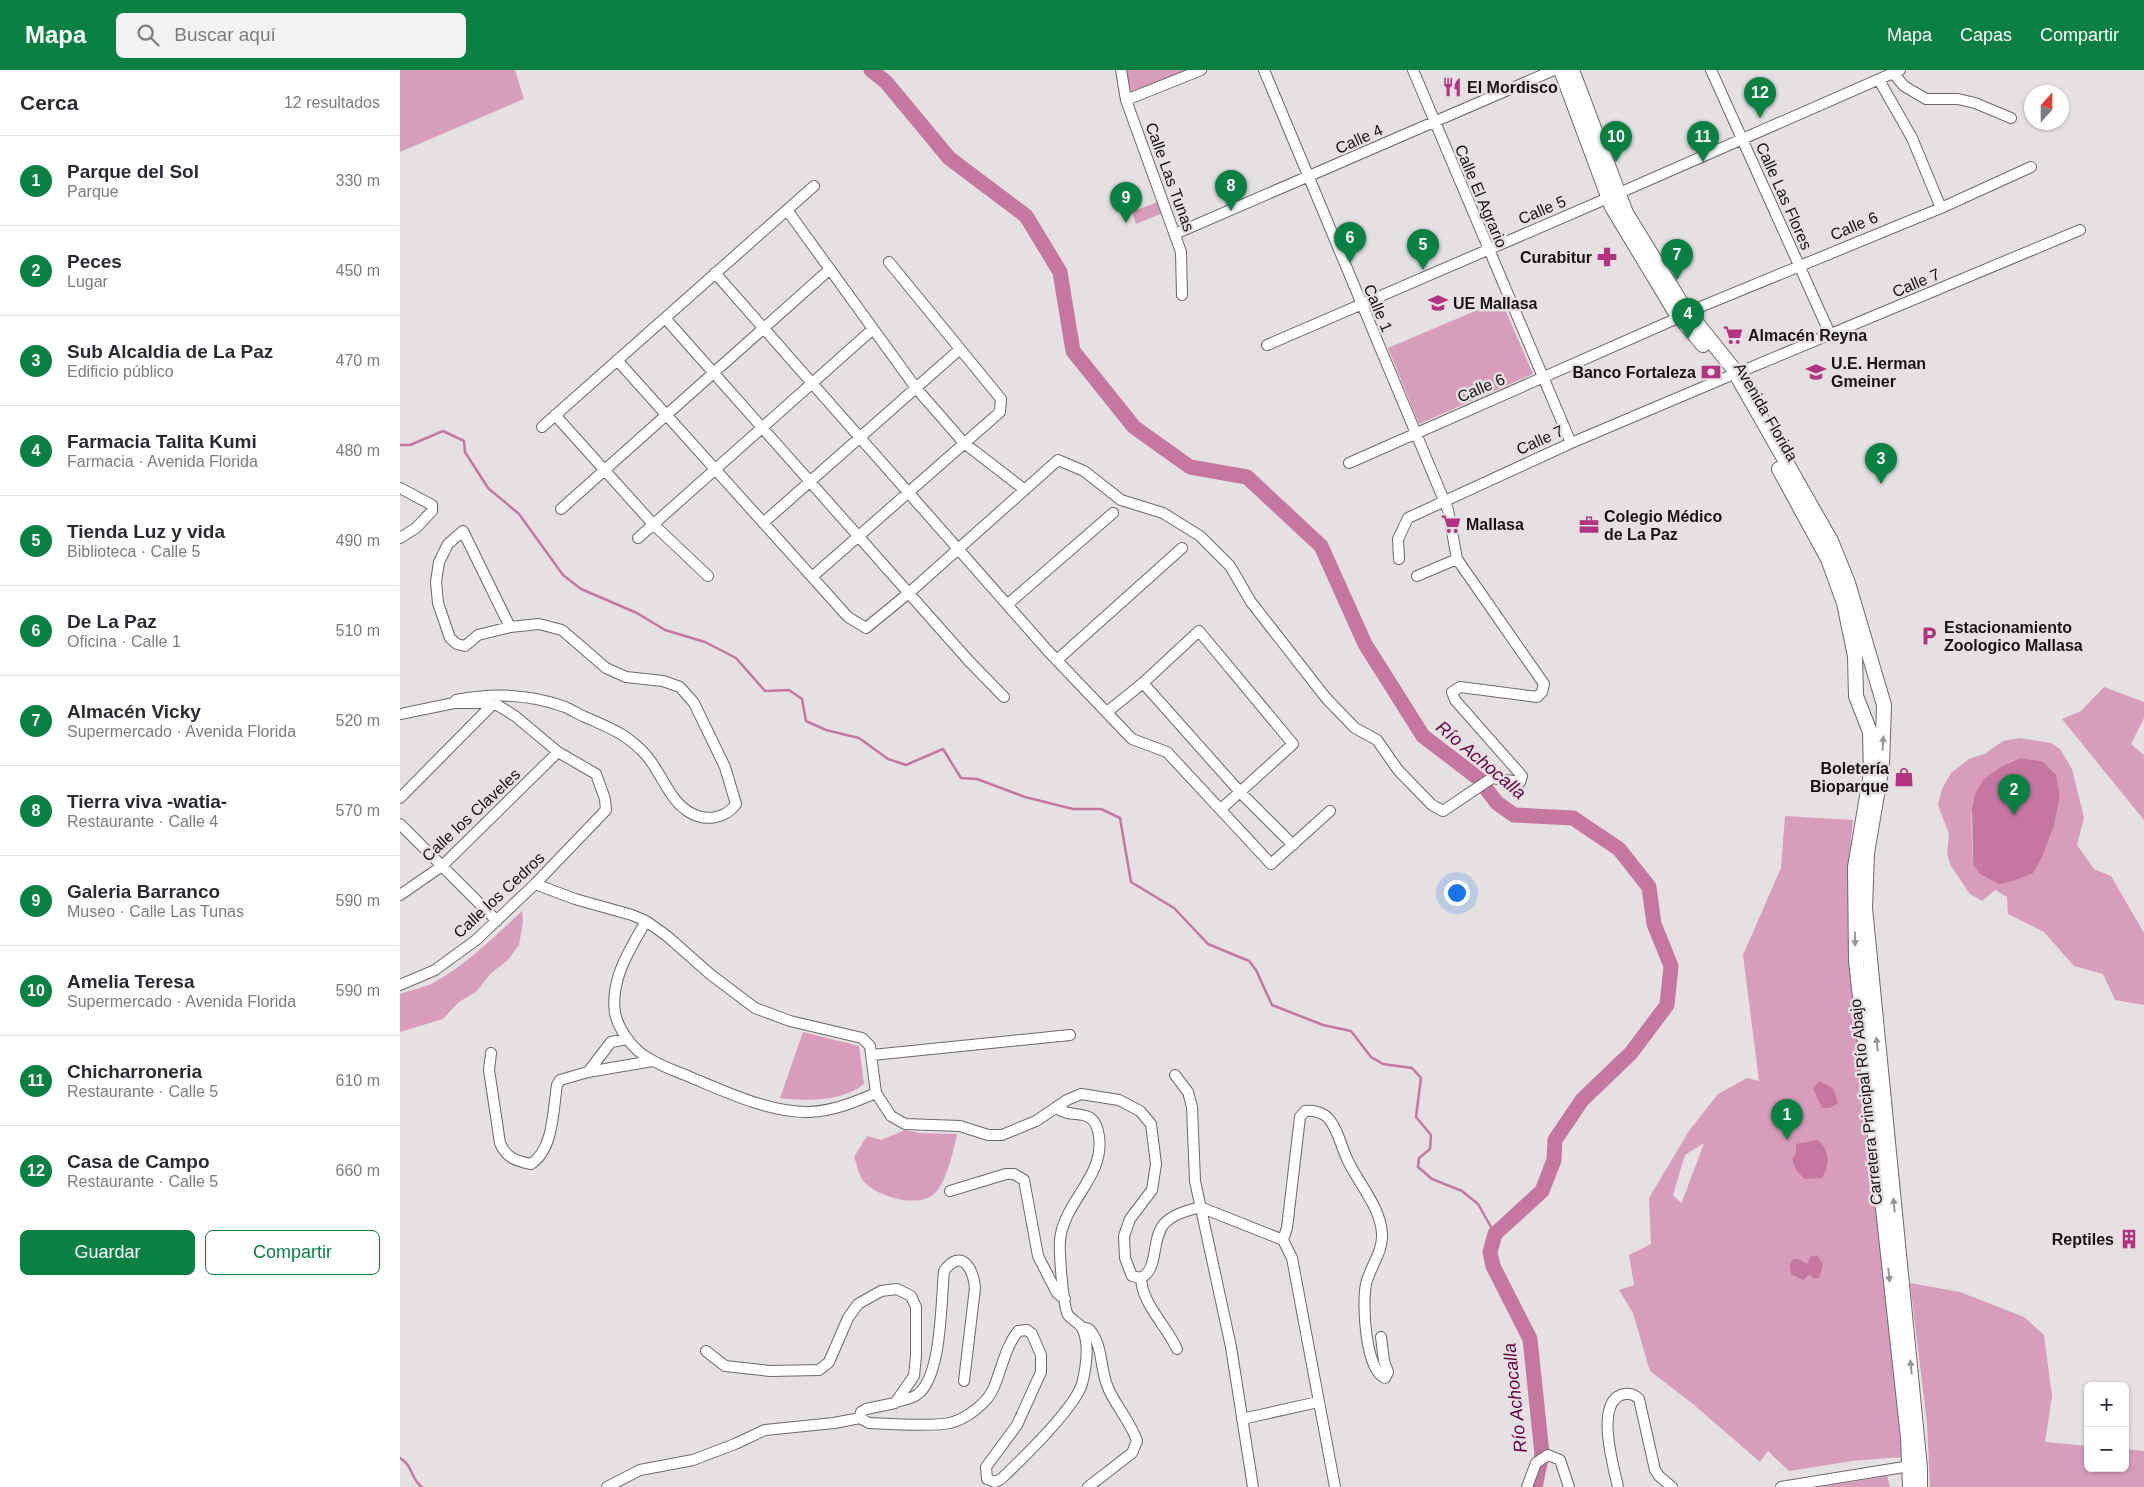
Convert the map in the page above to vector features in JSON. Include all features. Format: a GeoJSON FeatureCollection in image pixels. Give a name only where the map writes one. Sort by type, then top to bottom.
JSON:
{"type":"FeatureCollection","features":[{"type":"Feature","properties":{"kind":"main road","name":"Avenida Florida"},"geometry":{"type":"LineString","coordinates":[[1561,70],[1613,196],[1626,213],[1684,314],[1731,375],[1834,547],[1855,607],[1874,674],[1883,695],[1883,714]]}},
{"type":"Feature","properties":{"kind":"main road","name":"Avenida Florida"},"geometry":{"type":"LineString","coordinates":[[1572,70],[1613,196]]}},
{"type":"Feature","properties":{"kind":"main road","name":"Avenida Florida"},"geometry":{"type":"LineString","coordinates":[[1731,375],[1828,559],[1844,603],[1853,637],[1856,696],[1864,718]]}},
{"type":"Feature","properties":{"kind":"main road"},"geometry":{"type":"LineString","coordinates":[[1855,678],[1863,672],[1874,674]]}},
{"type":"Feature","properties":{"kind":"main road"},"geometry":{"type":"LineString","coordinates":[[1864,718],[1874,719],[1883,714]]}},
{"type":"Feature","properties":{"kind":"main road","name":"Carretera Principal Río Abajo"},"geometry":{"type":"LineString","coordinates":[[1883,714],[1882,765],[1868,853],[1865,908],[1915,1467],[1910,1487]]}},
{"type":"Feature","properties":{"kind":"main road","name":"Carretera Principal Río Abajo"},"geometry":{"type":"LineString","coordinates":[[1864,718],[1870,732],[1872,754],[1855,867],[1856,961],[1915,1467],[1920,1487]]}},
{"type":"Feature","properties":{"kind":"street","name":"Calle Las Tunas"},"geometry":{"type":"LineString","coordinates":[[1121,70],[1126,100],[1181,252],[1182,295]]}},
{"type":"Feature","properties":{"kind":"street"},"geometry":{"type":"LineString","coordinates":[[1126,100],[1201,70]]}},
{"type":"Feature","properties":{"kind":"street","name":"Calle 1"},"geometry":{"type":"LineString","coordinates":[[1264,70],[1414,433],[1448,510],[1457,559]]}},
{"type":"Feature","properties":{"kind":"street","name":"Calle El Agrario"},"geometry":{"type":"LineString","coordinates":[[1412,70],[1571,443]]}},
{"type":"Feature","properties":{"kind":"street","name":"Calle 4"},"geometry":{"type":"LineString","coordinates":[[1175,234],[1554,70]]}},
{"type":"Feature","properties":{"kind":"street","name":"Calle Las Flores"},"geometry":{"type":"LineString","coordinates":[[1711,70],[1830,334]]}},
{"type":"Feature","properties":{"kind":"street"},"geometry":{"type":"LineString","coordinates":[[1896,72],[1904,86],[1926,99],[1958,100],[1975,103],[2011,118]]}},
{"type":"Feature","properties":{"kind":"street","name":"Calle 5"},"geometry":{"type":"LineString","coordinates":[[1267,345],[1896,72]]}},
{"type":"Feature","properties":{"kind":"street"},"geometry":{"type":"LineString","coordinates":[[1879,80],[1912,138],[1942,208]]}},
{"type":"Feature","properties":{"kind":"street","name":"Calle 6"},"geometry":{"type":"LineString","coordinates":[[1349,463],[1684,314],[1942,208],[2032,167]]}},
{"type":"Feature","properties":{"kind":"street"},"geometry":{"type":"LineString","coordinates":[[542,427],[814,186]]}},
{"type":"Feature","properties":{"kind":"street"},"geometry":{"type":"LineString","coordinates":[[787,210],[916,388],[964,444],[1025,490]]}},
{"type":"Feature","properties":{"kind":"street","name":"Calle 7"},"geometry":{"type":"LineString","coordinates":[[1399,559],[1398,539],[1408,518],[1443,500],[1731,375],[2080,230]]}},
{"type":"Feature","properties":{"kind":"street"},"geometry":{"type":"LineString","coordinates":[[812,577],[1000,412],[1001,399],[889,262]]}},
{"type":"Feature","properties":{"kind":"street"},"geometry":{"type":"LineString","coordinates":[[561,509],[830,269]]}},
{"type":"Feature","properties":{"kind":"street"},"geometry":{"type":"LineString","coordinates":[[715,273],[1057,660],[1132,739],[1168,752],[1272,864],[1330,811]]}},
{"type":"Feature","properties":{"kind":"street"},"geometry":{"type":"LineString","coordinates":[[665,318],[1004,697]]}},
{"type":"Feature","properties":{"kind":"street"},"geometry":{"type":"LineString","coordinates":[[638,538],[873,329]]}},
{"type":"Feature","properties":{"kind":"street"},"geometry":{"type":"LineString","coordinates":[[764,523],[960,349]]}},
{"type":"Feature","properties":{"kind":"street"},"geometry":{"type":"LineString","coordinates":[[618,360],[848,617],[866,628],[909,593],[1058,460],[1084,471],[1121,500],[1164,513],[1200,536],[1230,566],[1251,602],[1326,698],[1355,728],[1377,740],[1398,770],[1432,805],[1443,811],[1454,806],[1492,778],[1518,782],[1522,778],[1452,697],[1453,689],[1460,687],[1537,697],[1542,692],[1544,684],[1457,559],[1417,576]]}},
{"type":"Feature","properties":{"kind":"street"},"geometry":{"type":"LineString","coordinates":[[555,416],[653,524],[708,576]]}},
{"type":"Feature","properties":{"kind":"street"},"geometry":{"type":"LineString","coordinates":[[400,488],[432,505],[432,511],[416,528],[400,538]]}},
{"type":"Feature","properties":{"kind":"street"},"geometry":{"type":"LineString","coordinates":[[1008,604],[1113,512]]}},
{"type":"Feature","properties":{"kind":"street"},"geometry":{"type":"LineString","coordinates":[[454,703],[456,700],[464,698],[498,695],[531,698],[562,706],[614,728],[629,738],[645,754],[675,798],[690,813],[701,818],[713,818],[723,816],[736,804],[726,767],[694,703],[680,688],[663,681],[626,677],[606,668],[562,630],[538,624],[510,627],[478,636],[465,646],[457,644],[450,638],[438,603],[436,582],[438,562],[448,544],[463,531],[510,627]]}},
{"type":"Feature","properties":{"kind":"street"},"geometry":{"type":"LineString","coordinates":[[1057,660],[1182,548]]}},
{"type":"Feature","properties":{"kind":"street"},"geometry":{"type":"LineString","coordinates":[[1107,712],[1143,683],[1199,631],[1293,744],[1221,809]]}},
{"type":"Feature","properties":{"kind":"street"},"geometry":{"type":"LineString","coordinates":[[1143,683],[1240,792],[1292,845]]}},
{"type":"Feature","properties":{"kind":"street"},"geometry":{"type":"LineString","coordinates":[[400,714],[454,703],[494,703],[515,716],[558,752]]}},
{"type":"Feature","properties":{"kind":"street"},"geometry":{"type":"LineString","coordinates":[[400,798],[494,703]]}},
{"type":"Feature","properties":{"kind":"street","name":"Calle los Cedros"},"geometry":{"type":"LineString","coordinates":[[400,985],[434,970],[459,954],[535,884],[606,810],[603,793],[596,774],[558,752]]}},
{"type":"Feature","properties":{"kind":"street","name":"Calle los Claveles"},"geometry":{"type":"LineString","coordinates":[[400,894],[442,866],[558,752]]}},
{"type":"Feature","properties":{"kind":"street"},"geometry":{"type":"LineString","coordinates":[[400,824],[497,921]]}},
{"type":"Feature","properties":{"kind":"street"},"geometry":{"type":"LineString","coordinates":[[535,884],[575,899],[632,915],[646,921],[755,1008],[790,1021],[858,1036],[870,1046],[876,1093],[891,1116],[905,1124],[960,1126],[988,1135],[1002,1135],[1036,1121],[1075,1096],[1104,1096],[1133,1106],[1150,1124],[1155,1144],[1155,1180],[1152,1190],[1130,1219],[1124,1236],[1123,1247],[1128,1271],[1132,1276],[1141,1278]]}},
{"type":"Feature","properties":{"kind":"street"},"geometry":{"type":"LineString","coordinates":[[646,921],[625,957],[615,992],[615,1014],[627,1039],[640,1053],[652,1061],[728,1094],[794,1111],[811,1112],[838,1107],[876,1093]]}},
{"type":"Feature","properties":{"kind":"street"},"geometry":{"type":"LineString","coordinates":[[872,1055],[1070,1035]]}},
{"type":"Feature","properties":{"kind":"street"},"geometry":{"type":"LineString","coordinates":[[588,1072],[611,1042],[627,1039]]}},
{"type":"Feature","properties":{"kind":"street"},"geometry":{"type":"LineString","coordinates":[[491,1052],[489,1070],[500,1143],[505,1153],[517,1161],[531,1164],[540,1158],[550,1134],[557,1085],[560,1080],[588,1072],[652,1061]]}},
{"type":"Feature","properties":{"kind":"street"},"geometry":{"type":"LineString","coordinates":[[1175,1075],[1188,1092],[1192,1107],[1195,1181],[1231,1347],[1253,1487]]}},
{"type":"Feature","properties":{"kind":"street"},"geometry":{"type":"LineString","coordinates":[[1056,1108],[1065,1113],[1077,1113],[1089,1117],[1095,1124],[1099,1136],[1100,1152],[1095,1170],[1065,1218],[1060,1241],[1068,1314],[1082,1328],[1089,1329],[1095,1338],[1107,1386],[1121,1408],[1137,1441],[1132,1453],[1088,1487]]}},
{"type":"Feature","properties":{"kind":"street"},"geometry":{"type":"LineString","coordinates":[[1283,1240],[1287,1228],[1300,1117],[1305,1111],[1319,1112],[1328,1117],[1334,1126],[1348,1162],[1380,1220],[1382,1245],[1366,1283],[1364,1303],[1371,1359],[1379,1374],[1385,1378],[1388,1372],[1384,1362],[1381,1337]]}},
{"type":"Feature","properties":{"kind":"street"},"geometry":{"type":"LineString","coordinates":[[950,1191],[1006,1174],[1021,1178],[1026,1183],[1038,1256],[1057,1293],[1065,1299]]}},
{"type":"Feature","properties":{"kind":"street"},"geometry":{"type":"LineString","coordinates":[[1177,1349],[1170,1333],[1142,1291],[1141,1278],[1151,1268],[1155,1246],[1165,1224],[1180,1214],[1200,1207],[1283,1240],[1292,1258],[1335,1487]]}},
{"type":"Feature","properties":{"kind":"street"},"geometry":{"type":"LineString","coordinates":[[860,1418],[861,1412],[866,1409],[895,1403],[917,1395],[926,1384],[935,1367],[944,1271],[950,1262],[958,1260],[968,1264],[974,1273],[976,1288],[964,1382]]}},
{"type":"Feature","properties":{"kind":"street"},"geometry":{"type":"LineString","coordinates":[[706,1351],[726,1366],[770,1371],[800,1372],[819,1370],[829,1362],[852,1310],[858,1304],[881,1291],[898,1289],[911,1296],[916,1307],[916,1355],[914,1376],[895,1403]]}},
{"type":"Feature","properties":{"kind":"street"},"geometry":{"type":"LineString","coordinates":[[607,1487],[640,1470],[693,1460],[766,1430],[834,1424],[860,1418],[869,1424],[939,1424],[960,1419],[985,1402],[990,1396],[1011,1340],[1018,1331],[1027,1330],[1032,1334],[1040,1355],[1041,1372],[1017,1425],[986,1467],[987,1479],[998,1481],[1052,1426],[1081,1386],[1086,1363],[1082,1328]]}},
{"type":"Feature","properties":{"kind":"street"},"geometry":{"type":"LineString","coordinates":[[1618,1487],[1607,1431],[1608,1415],[1616,1398],[1626,1394],[1636,1395],[1639,1399],[1655,1470],[1672,1487]]}},
{"type":"Feature","properties":{"kind":"street"},"geometry":{"type":"LineString","coordinates":[[1242,1419],[1318,1402]]}},
{"type":"Feature","properties":{"kind":"street"},"geometry":{"type":"LineString","coordinates":[[1527,1487],[1531,1472],[1540,1458],[1548,1455],[1556,1458],[1564,1470],[1569,1487]]}},
{"type":"Feature","properties":{"kind":"street"},"geometry":{"type":"LineString","coordinates":[[1781,1487],[1915,1467]]}},
{"type":"Feature","properties":{"kind":"shaded area"},"geometry":{"type":"Polygon","coordinates":[[[400,70],[515,70],[524,99],[400,152],[400,70]]]}},
{"type":"Feature","properties":{"kind":"shaded area"},"geometry":{"type":"Polygon","coordinates":[[[1126,70],[1188,70],[1133,92],[1129,89],[1126,70]]]}},
{"type":"Feature","properties":{"kind":"shaded area"},"geometry":{"type":"Polygon","coordinates":[[[1158,202],[1163,213],[1136,224],[1132,212],[1158,202]]]}},
{"type":"Feature","properties":{"kind":"shaded area"},"geometry":{"type":"Polygon","coordinates":[[[1501,300],[1533,374],[1419,424],[1388,348],[1501,300]]]}},
{"type":"Feature","properties":{"kind":"shaded area"},"geometry":{"type":"Polygon","coordinates":[[[2104,687],[2144,702],[2144,718],[2131,744],[2144,755],[2144,820],[2062,719],[2081,711],[2104,687]]]}},
{"type":"Feature","properties":{"kind":"shaded area"},"geometry":{"type":"Polygon","coordinates":[[[2020,738],[2051,743],[2060,749],[2072,769],[2084,818],[2077,845],[2094,869],[2111,876],[2144,933],[2144,1005],[2115,1000],[2103,974],[2074,966],[2044,932],[2008,914],[2007,897],[1995,890],[1982,901],[1970,894],[1951,866],[1947,854],[1949,834],[1938,805],[1942,789],[1951,773],[1969,759],[1984,754],[2003,741],[2020,738]],[[2018,758],[1987,779],[1979,790],[1974,801],[1972,813],[1973,864],[2044,853],[2054,826],[2060,797],[2042,761],[2018,758]]]}},
{"type":"Feature","properties":{"kind":"shaded area"},"geometry":{"type":"Polygon","coordinates":[[[2019,758],[2042,761],[2056,775],[2060,797],[2054,826],[2044,853],[2033,873],[1999,884],[1980,874],[1973,864],[1972,809],[1975,794],[1984,779],[1999,768],[2019,758]]]}},
{"type":"Feature","properties":{"kind":"shaded area"},"geometry":{"type":"Polygon","coordinates":[[[1785,816],[1853,820],[1848,869],[1848,926],[1859,1044],[1893,1335],[1902,1457],[1852,1461],[1789,1471],[1768,1451],[1760,1462],[1693,1404],[1650,1371],[1633,1313],[1619,1290],[1634,1285],[1629,1255],[1651,1244],[1649,1198],[1689,1131],[1718,1094],[1747,1078],[1759,1081],[1743,955],[1781,868],[1785,816]],[[1704,1143],[1685,1155],[1673,1195],[1682,1202],[1704,1143]]]}},
{"type":"Feature","properties":{"kind":"shaded area"},"geometry":{"type":"Polygon","coordinates":[[[522,911],[523,922],[519,945],[508,960],[490,974],[477,991],[459,1002],[443,1019],[400,1032],[400,994],[429,985],[457,968],[480,950],[522,911]]]}},
{"type":"Feature","properties":{"kind":"shaded area"},"geometry":{"type":"Polygon","coordinates":[[[803,1032],[859,1046],[864,1084],[845,1094],[824,1099],[801,1100],[780,1098],[803,1032]]]}},
{"type":"Feature","properties":{"kind":"shaded area"},"geometry":{"type":"Polygon","coordinates":[[[1819,1081],[1833,1088],[1838,1103],[1829,1108],[1822,1108],[1813,1089],[1819,1081]]]}},
{"type":"Feature","properties":{"kind":"shaded area"},"geometry":{"type":"Polygon","coordinates":[[[905,1130],[920,1133],[957,1134],[949,1166],[942,1183],[934,1194],[927,1198],[907,1200],[876,1191],[862,1179],[854,1157],[867,1136],[881,1140],[905,1130]]]}},
{"type":"Feature","properties":{"kind":"shaded area"},"geometry":{"type":"Polygon","coordinates":[[[1818,1140],[1827,1153],[1826,1167],[1822,1178],[1805,1179],[1796,1170],[1792,1159],[1796,1154],[1796,1144],[1818,1140]]]}},
{"type":"Feature","properties":{"kind":"shaded area"},"geometry":{"type":"Polygon","coordinates":[[[1817,1255],[1823,1264],[1819,1278],[1813,1278],[1810,1274],[1803,1280],[1791,1274],[1790,1264],[1793,1259],[1798,1259],[1807,1264],[1810,1257],[1817,1255]]]}},
{"type":"Feature","properties":{"kind":"shaded area"},"geometry":{"type":"Polygon","coordinates":[[[1910,1283],[1960,1292],[2024,1317],[2044,1335],[2052,1396],[2045,1442],[2084,1446],[2084,1472],[2129,1472],[2129,1449],[2144,1451],[2144,1487],[1930,1487],[1927,1423],[1910,1283]]]}},
{"type":"Feature","properties":{"kind":"shaded area"},"geometry":{"type":"Polygon","coordinates":[[[1887,1476],[1890,1487],[1820,1487],[1887,1476]]]}},
{"type":"Feature","properties":{"kind":"waterway","name":"Río Achocalla"},"geometry":{"type":"LineString","coordinates":[[871,70],[886,82],[949,158],[1026,216],[1060,272],[1073,351],[1134,427],[1190,467],[1247,477],[1321,546],[1365,644],[1423,736],[1478,778],[1497,803],[1514,815],[1573,818],[1619,849],[1649,887],[1654,924],[1671,966],[1667,1005],[1631,1053],[1582,1100],[1555,1140],[1554,1160],[1542,1191],[1495,1234],[1490,1252],[1493,1266],[1530,1339],[1542,1454],[1535,1487]]}},
{"type":"Feature","properties":{"kind":"waterway"},"geometry":{"type":"LineString","coordinates":[[400,445],[410,445],[443,431],[464,441],[465,452],[488,488],[519,514],[563,575],[581,589],[637,613],[665,630],[705,642],[736,658],[765,691],[789,690],[802,699],[806,721],[826,730],[859,738],[888,759],[906,765],[943,749],[961,778],[977,779],[1025,797],[1073,809],[1101,809],[1120,818],[1131,882],[1174,908],[1208,944],[1249,961],[1256,970],[1272,1005],[1323,1025],[1351,1031],[1371,1057],[1383,1064],[1412,1068],[1421,1078],[1416,1117],[1431,1135],[1430,1149],[1419,1158],[1418,1167],[1432,1179],[1462,1191],[1478,1204],[1495,1234]]}},
{"type":"Feature","properties":{"kind":"waterway"},"geometry":{"type":"LineString","coordinates":[[400,1458],[422,1487]]}},
{"type":"Feature","properties":{"kind":"place","name":"El Mordisco"},"geometry":{"type":"Point","coordinates":[1452,87]}},
{"type":"Feature","properties":{"kind":"place","name":"Casa de Campo"},"geometry":{"type":"Point","coordinates":[1760,118]}},
{"type":"Feature","properties":{"kind":"place","name":"Amelia Teresa"},"geometry":{"type":"Point","coordinates":[1616,162]}},
{"type":"Feature","properties":{"kind":"place","name":"Chicharroneria"},"geometry":{"type":"Point","coordinates":[1703,162]}},
{"type":"Feature","properties":{"kind":"place","name":"Tierra viva -watia-"},"geometry":{"type":"Point","coordinates":[1231,211]}},
{"type":"Feature","properties":{"kind":"place","name":"Galeria Barranco"},"geometry":{"type":"Point","coordinates":[1126,223]}},
{"type":"Feature","properties":{"kind":"place","name":"Curabitur"},"geometry":{"type":"Point","coordinates":[1607,257]}},
{"type":"Feature","properties":{"kind":"place","name":"De La Paz"},"geometry":{"type":"Point","coordinates":[1350,263]}},
{"type":"Feature","properties":{"kind":"place","name":"Tienda Luz y vida"},"geometry":{"type":"Point","coordinates":[1423,270]}},
{"type":"Feature","properties":{"kind":"place","name":"Almacén Vicky"},"geometry":{"type":"Point","coordinates":[1677,280]}},
{"type":"Feature","properties":{"kind":"place","name":"UE Mallasa"},"geometry":{"type":"Point","coordinates":[1438,303]}},
{"type":"Feature","properties":{"kind":"place","name":"Almacén Reyna"},"geometry":{"type":"Point","coordinates":[1733,335]}},
{"type":"Feature","properties":{"kind":"place","name":"Farmacia Talita Kumi"},"geometry":{"type":"Point","coordinates":[1688,339]}},
{"type":"Feature","properties":{"kind":"place","name":"Banco Fortaleza"},"geometry":{"type":"Point","coordinates":[1711,372]}},
{"type":"Feature","properties":{"kind":"place","name":"U.E. Herman Gmeiner"},"geometry":{"type":"Point","coordinates":[1816,372]}},
{"type":"Feature","properties":{"kind":"place","name":"Sub Alcaldia de La Paz"},"geometry":{"type":"Point","coordinates":[1881,484]}},
{"type":"Feature","properties":{"kind":"place","name":"Mallasa"},"geometry":{"type":"Point","coordinates":[1451,524]}},
{"type":"Feature","properties":{"kind":"place","name":"Colegio Médico de La Paz"},"geometry":{"type":"Point","coordinates":[1589,525]}},
{"type":"Feature","properties":{"kind":"place","name":"Estacionamiento Zoologico Mallasa"},"geometry":{"type":"Point","coordinates":[1929,636]}},
{"type":"Feature","properties":{"kind":"place","name":"Boletería Bioparque"},"geometry":{"type":"Point","coordinates":[1904,777]}},
{"type":"Feature","properties":{"kind":"place","name":"Peces"},"geometry":{"type":"Point","coordinates":[2014,815]}},
{"type":"Feature","properties":{"kind":"place","name":"Parque del Sol"},"geometry":{"type":"Point","coordinates":[1787,1140]}},
{"type":"Feature","properties":{"kind":"place","name":"Reptiles"},"geometry":{"type":"Point","coordinates":[2129,1239]}}]}
